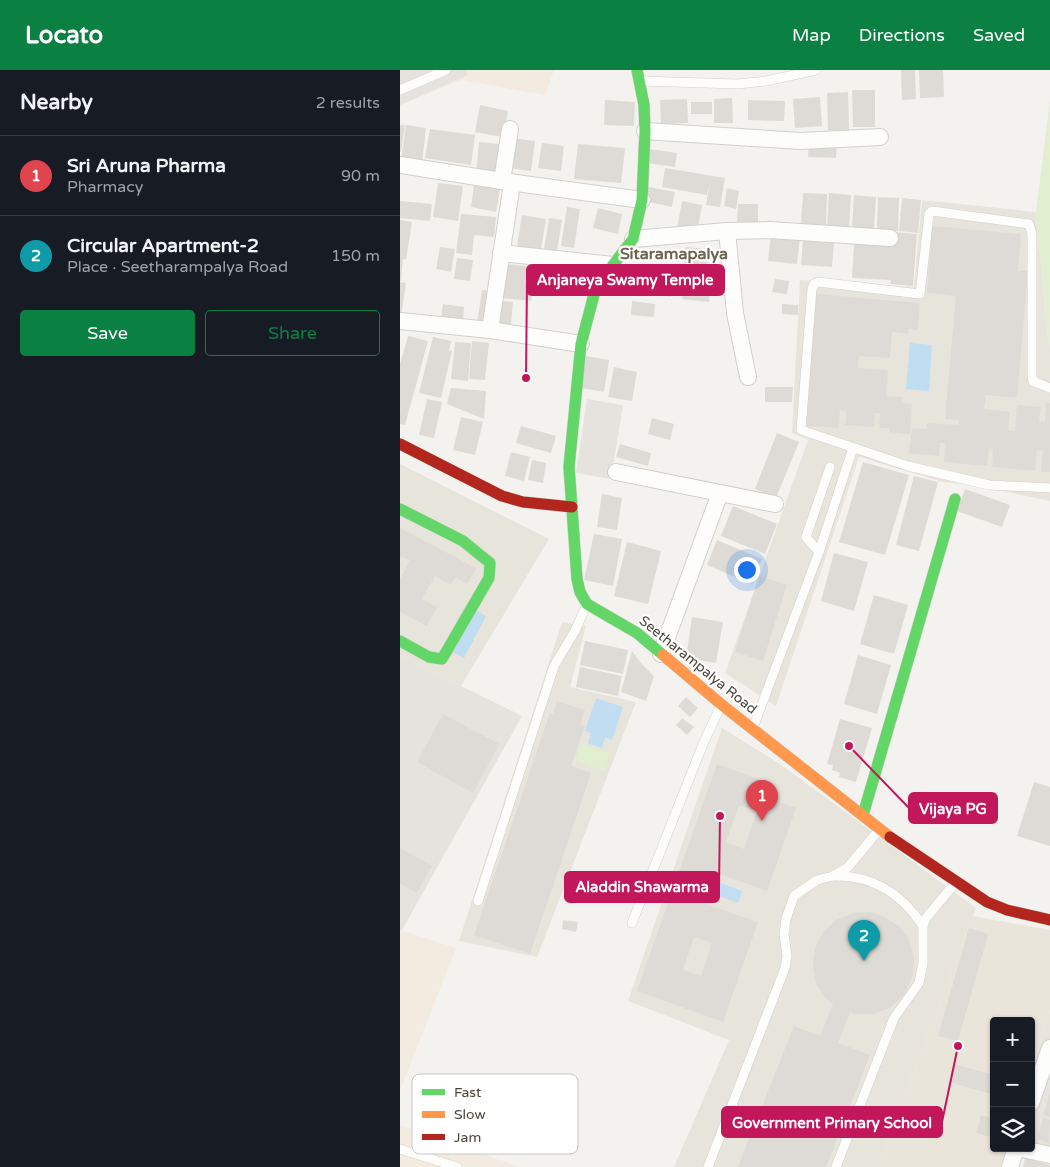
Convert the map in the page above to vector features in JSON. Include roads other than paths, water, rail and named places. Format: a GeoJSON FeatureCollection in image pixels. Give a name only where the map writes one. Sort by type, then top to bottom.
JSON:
{"type":"FeatureCollection","features":[{"type":"Feature","properties":{"kind":"street"},"geometry":{"type":"LineString","coordinates":[[587,604],[580,592],[576,579],[569,467],[581,344],[596,286],[633,239],[642,200],[645,131],[644,106],[639,75]]}},
{"type":"Feature","properties":{"kind":"street"},"geometry":{"type":"LineString","coordinates":[[490,330],[501,253],[510,129]]}},
{"type":"Feature","properties":{"kind":"street"},"geometry":{"type":"LineString","coordinates":[[645,131],[801,141],[880,136]]}},
{"type":"Feature","properties":{"kind":"street"},"geometry":{"type":"LineString","coordinates":[[400,165],[507,182],[642,200]]}},
{"type":"Feature","properties":{"kind":"street"},"geometry":{"type":"LineString","coordinates":[[633,239],[727,231],[770,230],[890,238]]}},
{"type":"Feature","properties":{"kind":"street"},"geometry":{"type":"LineString","coordinates":[[727,231],[734,313],[748,377]]}},
{"type":"Feature","properties":{"kind":"street"},"geometry":{"type":"LineString","coordinates":[[501,253],[613,265]]}},
{"type":"Feature","properties":{"kind":"street"},"geometry":{"type":"LineString","coordinates":[[400,320],[490,330],[581,344]]}},
{"type":"Feature","properties":{"kind":"street"},"geometry":{"type":"LineString","coordinates":[[400,444],[502,496],[523,502],[572,507]]}},
{"type":"Feature","properties":{"kind":"street"},"geometry":{"type":"LineString","coordinates":[[616,472],[775,504]]}},
{"type":"Feature","properties":{"kind":"street"},"geometry":{"type":"LineString","coordinates":[[661,654],[720,492]]}},
{"type":"Feature","properties":{"kind":"street"},"geometry":{"type":"LineString","coordinates":[[863,815],[956,500]]}},
{"type":"Feature","properties":{"kind":"street"},"geometry":{"type":"LineString","coordinates":[[400,509],[463,541],[490,563],[489,578],[442,659],[429,657],[400,641]]}},
{"type":"Feature","properties":{"kind":"street","name":"Seetharampalya Road"},"geometry":{"type":"LineString","coordinates":[[587,604],[636,632],[722,705],[835,794],[880,829],[956,882],[987,902],[1007,910],[1050,920]]}},
{"type":"Feature","properties":{"kind":"street"},"geometry":{"type":"LineString","coordinates":[[1035,1096],[1046,1076],[1050,1048]]}},
{"type":"Feature","properties":{"kind":"street"},"geometry":{"type":"LineString","coordinates":[[1010,1167],[1016,1152]]}},
{"type":"Feature","properties":{"kind":"street"},"geometry":{"type":"LineString","coordinates":[[1035,1152],[1050,1155]]}},
{"type":"Feature","properties":{"kind":"lane"},"geometry":{"type":"LineString","coordinates":[[400,90],[446,70]]}},
{"type":"Feature","properties":{"kind":"lane"},"geometry":{"type":"LineString","coordinates":[[639,75],[738,84],[766,81],[816,70]]}},
{"type":"Feature","properties":{"kind":"lane"},"geometry":{"type":"LineString","coordinates":[[1050,388],[1033,381],[1032,376],[1032,234],[1029,224],[932,211],[929,214],[920,294],[818,282],[814,284],[812,289],[801,430],[908,466],[989,485],[1050,488]]}},
{"type":"Feature","properties":{"kind":"lane"},"geometry":{"type":"LineString","coordinates":[[753,728],[819,552],[853,448]]}},
{"type":"Feature","properties":{"kind":"lane"},"geometry":{"type":"LineString","coordinates":[[819,552],[806,537],[830,466]]}},
{"type":"Feature","properties":{"kind":"lane"},"geometry":{"type":"LineString","coordinates":[[478,901],[554,666],[575,631],[587,604]]}},
{"type":"Feature","properties":{"kind":"lane"},"geometry":{"type":"LineString","coordinates":[[632,923],[703,744],[722,705]]}},
{"type":"Feature","properties":{"kind":"lane"},"geometry":{"type":"LineString","coordinates":[[834,876],[847,868],[880,829]]}},
{"type":"Feature","properties":{"kind":"lane"},"geometry":{"type":"LineString","coordinates":[[708,1167],[785,968],[787,956],[784,934],[786,919],[794,896],[817,880],[850,875],[870,881],[886,889],[900,899],[915,914],[923,926]]}},
{"type":"Feature","properties":{"kind":"lane"},"geometry":{"type":"LineString","coordinates":[[836,1167],[894,1018],[919,983],[923,963],[923,926],[926,918],[956,882]]}},
{"type":"Feature","properties":{"kind":"lane"},"geometry":{"type":"LineString","coordinates":[[400,1149],[412,1153]]}},
{"type":"Feature","properties":{"kind":"lane"},"geometry":{"type":"LineString","coordinates":[[416,1154],[456,1167]]}},
{"type":"Feature","properties":{"kind":"water"},"geometry":{"type":"Polygon","coordinates":[[[910,343],[932,345],[929,391],[906,389],[910,343]]]}},
{"type":"Feature","properties":{"kind":"water"},"geometry":{"type":"Polygon","coordinates":[[[466,605],[486,616],[464,658],[443,647],[466,605]]]}},
{"type":"Feature","properties":{"kind":"water"},"geometry":{"type":"Polygon","coordinates":[[[596,698],[623,707],[612,740],[605,737],[602,748],[588,743],[591,733],[585,731],[596,698]]]}},
{"type":"Feature","properties":{"kind":"water"},"geometry":{"type":"Polygon","coordinates":[[[718,882],[742,891],[738,903],[714,894],[718,882]]]}},
{"type":"Feature","properties":{"kind":"place","name":"Anjaneya Swamy Temple"},"geometry":{"type":"Point","coordinates":[526,378]}},
{"type":"Feature","properties":{"kind":"place","name":"Vijaya PG"},"geometry":{"type":"Point","coordinates":[849,746]}},
{"type":"Feature","properties":{"kind":"place","name":"Aladdin Shawarma"},"geometry":{"type":"Point","coordinates":[720,816]}},
{"type":"Feature","properties":{"kind":"place","name":"Sri Aruna Pharma"},"geometry":{"type":"Point","coordinates":[762,821]}},
{"type":"Feature","properties":{"kind":"place","name":"Circular Apartment-2"},"geometry":{"type":"Point","coordinates":[864,961]}},
{"type":"Feature","properties":{"kind":"place","name":"Government Primary School"},"geometry":{"type":"Point","coordinates":[958,1046]}},
{"type":"Feature","properties":{"kind":"district","name":"Sitaramapalya"},"geometry":{"type":"Point","coordinates":[674,254]}}]}
